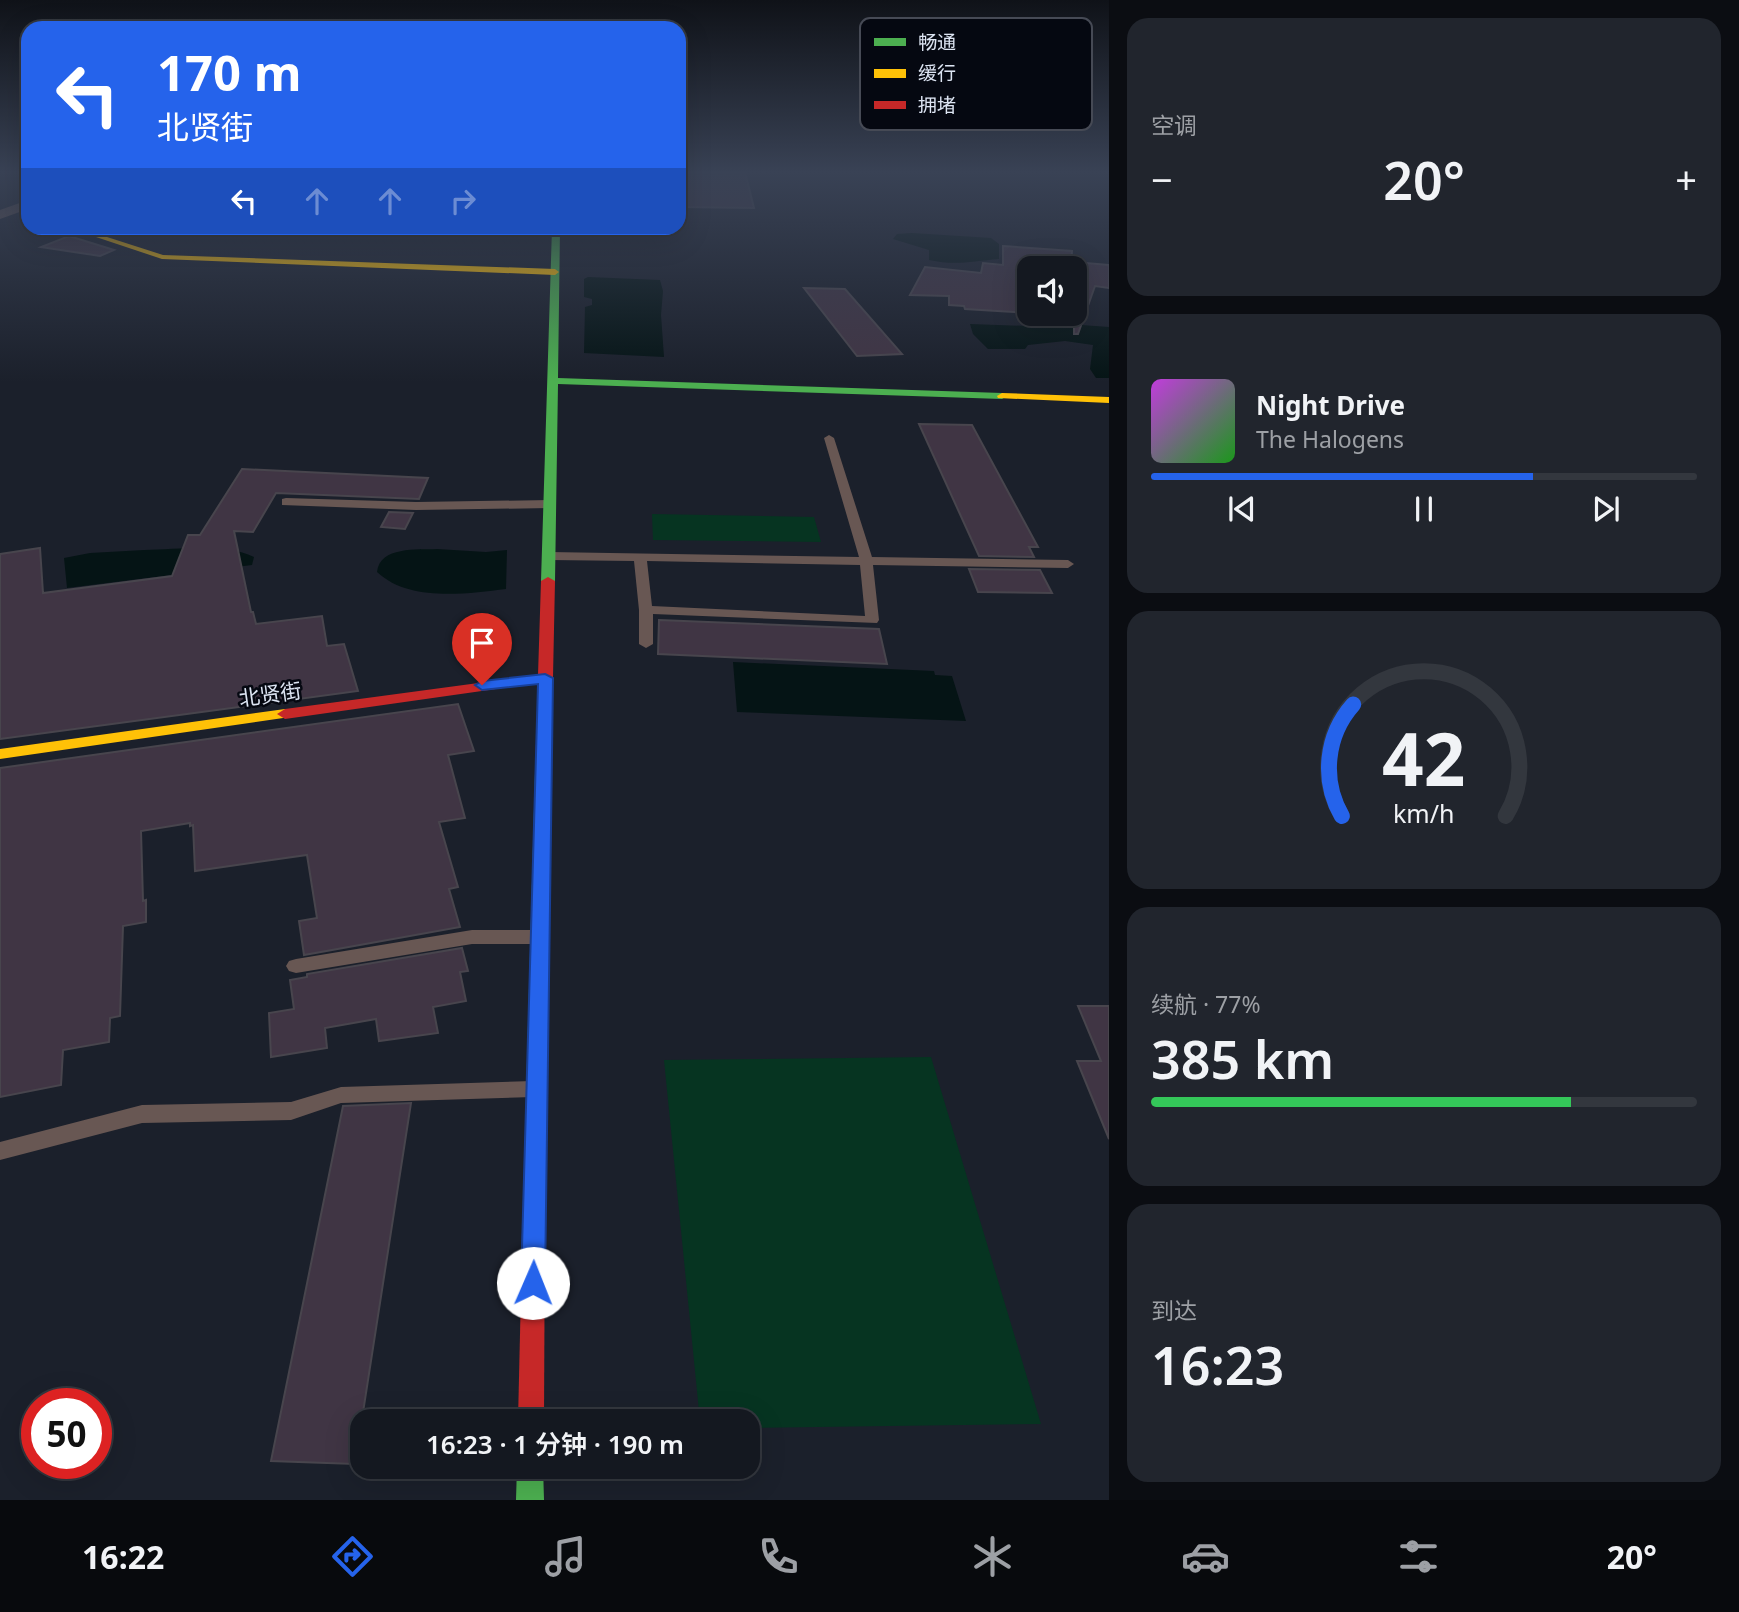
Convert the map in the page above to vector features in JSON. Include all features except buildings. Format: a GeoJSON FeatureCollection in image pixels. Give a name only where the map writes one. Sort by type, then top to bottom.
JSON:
{"type":"FeatureCollection","features":[{"type":"Feature","properties":{"kind":"main road"},"geometry":{"type":"LineString","coordinates":[[119,242],[162,257],[555,272]]}},
{"type":"Feature","properties":{"kind":"main road"},"geometry":{"type":"LineString","coordinates":[[531,1409],[538,937],[556,242]]}},
{"type":"Feature","properties":{"kind":"main road"},"geometry":{"type":"LineString","coordinates":[[554,381],[1109,400]]}},
{"type":"Feature","properties":{"kind":"main road","name":"北贤街"},"geometry":{"type":"LineString","coordinates":[[0,754],[545,678]]}},
{"type":"Feature","properties":{"kind":"main road"},"geometry":{"type":"LineString","coordinates":[[530,1479],[530,1500]]}},
{"type":"Feature","properties":{"kind":"lane"},"geometry":{"type":"LineString","coordinates":[[646,610],[873,620],[866,560],[829,438]]}},
{"type":"Feature","properties":{"kind":"lane"},"geometry":{"type":"LineString","coordinates":[[286,502],[416,506],[551,504]]}},
{"type":"Feature","properties":{"kind":"lane"},"geometry":{"type":"LineString","coordinates":[[549,556],[1068,564]]}},
{"type":"Feature","properties":{"kind":"lane"},"geometry":{"type":"LineString","coordinates":[[640,556],[646,610],[646,644]]}},
{"type":"Feature","properties":{"kind":"lane"},"geometry":{"type":"LineString","coordinates":[[296,966],[472,937],[538,937]]}},
{"type":"Feature","properties":{"kind":"lane"},"geometry":{"type":"LineString","coordinates":[[0,1151],[142,1114],[291,1111],[341,1096],[536,1089]]}},
{"type":"Feature","properties":{"kind":"green space"},"geometry":{"type":"Polygon","coordinates":[[[652,514],[814,517],[821,542],[653,540],[652,514]]]}},
{"type":"Feature","properties":{"kind":"green space"},"geometry":{"type":"Polygon","coordinates":[[[931,1057],[1041,1424],[760,1428],[760,1409],[699,1409],[664,1060],[931,1057]]]}},
{"type":"Feature","properties":{"kind":"shaded area"},"geometry":{"type":"Polygon","coordinates":[[[903,242],[996,242],[999,244],[999,259],[939,262],[929,260],[929,250],[903,242]]]}},
{"type":"Feature","properties":{"kind":"shaded area"},"geometry":{"type":"Polygon","coordinates":[[[584,279],[660,280],[663,291],[661,315],[664,357],[584,353],[585,307],[592,305],[592,299],[584,297],[584,279]]]}},
{"type":"Feature","properties":{"kind":"shaded area"},"geometry":{"type":"Polygon","coordinates":[[[970,324],[1109,327],[1109,378],[1096,378],[1090,369],[1093,345],[1065,341],[1028,345],[1025,349],[988,349],[973,334],[970,324]]]}},
{"type":"Feature","properties":{"kind":"shaded area"},"geometry":{"type":"Polygon","coordinates":[[[200,548],[242,552],[254,557],[252,565],[67,588],[64,558],[90,553],[200,548]]]}},
{"type":"Feature","properties":{"kind":"shaded area"},"geometry":{"type":"Polygon","coordinates":[[[437,549],[486,552],[507,550],[506,589],[456,594],[421,592],[390,582],[377,572],[385,558],[392,554],[437,549]]]}},
{"type":"Feature","properties":{"kind":"shaded area"},"geometry":{"type":"Polygon","coordinates":[[[733,662],[934,671],[935,675],[952,676],[966,721],[737,712],[733,662]]]}},
{"type":"Feature","properties":{"kind":"traffic: fast"},"geometry":{"type":"LineString","coordinates":[[548,581],[556,242]]}},
{"type":"Feature","properties":{"kind":"traffic: fast"},"geometry":{"type":"LineString","coordinates":[[554,381],[1002,396]]}},
{"type":"Feature","properties":{"kind":"traffic: fast"},"geometry":{"type":"LineString","coordinates":[[534,1205],[543,773]]}},
{"type":"Feature","properties":{"kind":"traffic: fast"},"geometry":{"type":"LineString","coordinates":[[530,1479],[530,1500]]}},
{"type":"Feature","properties":{"kind":"traffic: slow"},"geometry":{"type":"LineString","coordinates":[[116,242],[162,257],[555,272]]}},
{"type":"Feature","properties":{"kind":"traffic: slow"},"geometry":{"type":"LineString","coordinates":[[1002,396],[1109,400]]}},
{"type":"Feature","properties":{"kind":"traffic: slow"},"geometry":{"type":"LineString","coordinates":[[0,754],[285,714]]}},
{"type":"Feature","properties":{"kind":"traffic: jam"},"geometry":{"type":"LineString","coordinates":[[543,773],[548,581]]}},
{"type":"Feature","properties":{"kind":"traffic: jam"},"geometry":{"type":"LineString","coordinates":[[285,714],[545,678]]}},
{"type":"Feature","properties":{"kind":"traffic: jam"},"geometry":{"type":"LineString","coordinates":[[531,1409],[534,1205]]}},
{"type":"Feature","properties":{"kind":"route"},"geometry":{"type":"LineString","coordinates":[[482,685],[545,678],[533,1283]]}}]}
